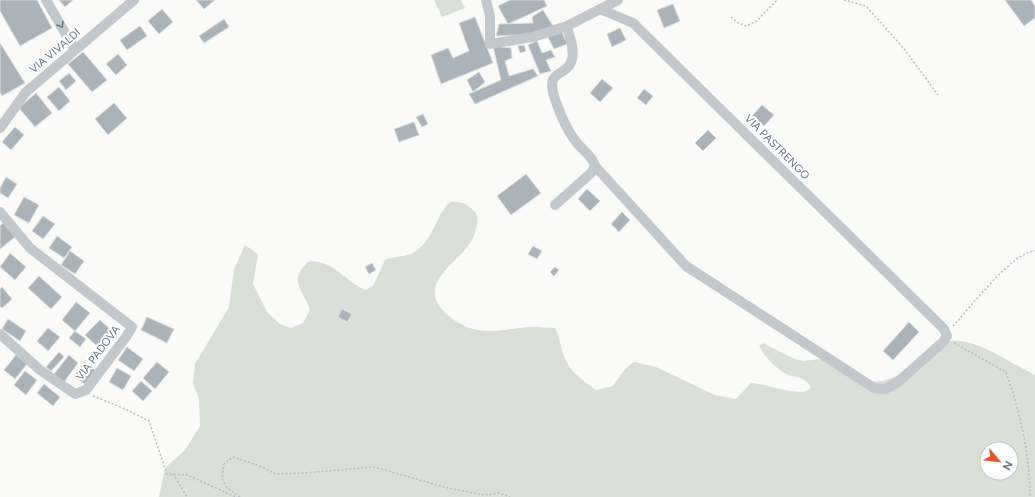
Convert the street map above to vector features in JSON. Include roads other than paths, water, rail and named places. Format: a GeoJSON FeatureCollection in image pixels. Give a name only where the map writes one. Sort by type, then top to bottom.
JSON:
{"type":"FeatureCollection","features":[{"type":"Feature","properties":{"kind":"street"},"geometry":{"type":"LineString","coordinates":[[46,0],[75,50]]}},
{"type":"Feature","properties":{"kind":"street","name":"VIA VIVALDI"},"geometry":{"type":"LineString","coordinates":[[0,128],[26,92],[134,0]]}},
{"type":"Feature","properties":{"kind":"street"},"geometry":{"type":"LineString","coordinates":[[486,0],[490,16],[490,44],[533,37],[567,26],[618,0]]}},
{"type":"Feature","properties":{"kind":"street","name":"VIA PASTRENGO"},"geometry":{"type":"LineString","coordinates":[[594,166],[686,266],[874,388],[885,389],[898,382],[943,342],[945,331],[633,24],[600,9]]}},
{"type":"Feature","properties":{"kind":"street"},"geometry":{"type":"LineString","coordinates":[[554,204],[592,173],[594,166],[593,161],[576,142],[568,129],[555,99],[552,86],[552,81],[554,78],[572,61],[573,51],[567,26]]}},
{"type":"Feature","properties":{"kind":"street","name":"VIA PADOVA"},"geometry":{"type":"LineString","coordinates":[[0,212],[30,248],[132,327],[86,390],[75,394],[40,370],[0,334]]}}]}
